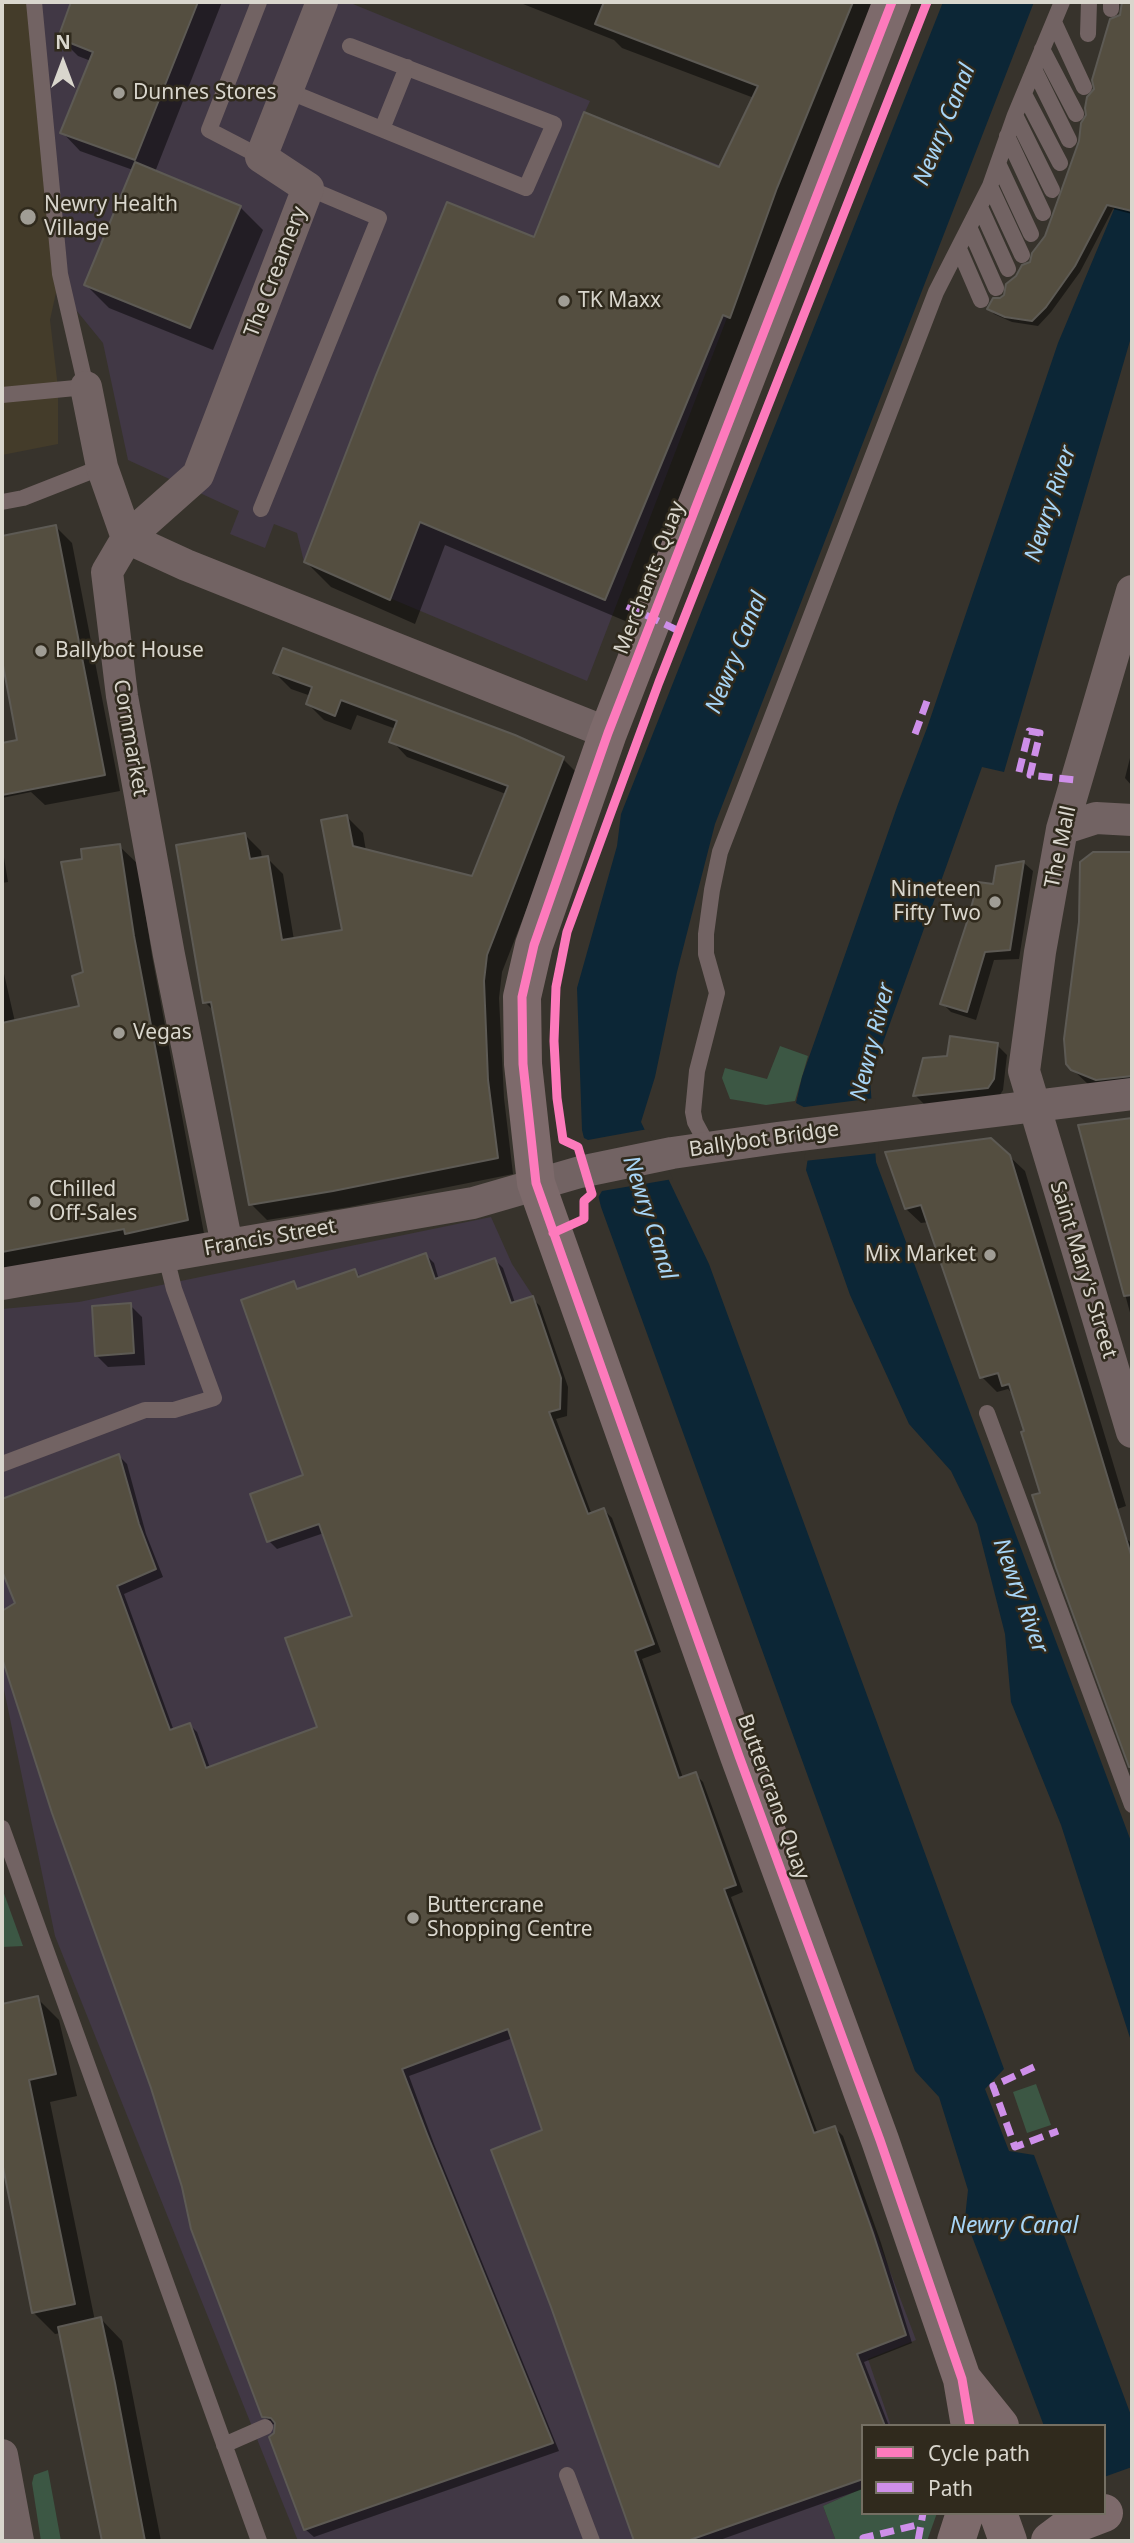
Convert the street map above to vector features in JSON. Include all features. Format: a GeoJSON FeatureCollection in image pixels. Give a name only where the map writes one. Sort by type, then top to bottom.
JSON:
{"type":"FeatureCollection","features":[{"type":"Feature","properties":{"kind":"main road","name":"Merchants Quay"},"geometry":{"type":"LineString","coordinates":[[536,1183],[523,1065],[522,998],[534,945],[608,733],[892,2]]}},
{"type":"Feature","properties":{"kind":"main road","name":"Buttercrane Quay"},"geometry":{"type":"LineString","coordinates":[[536,1183],[739,1756],[880,2140],[962,2379],[970,2424]]}},
{"type":"Feature","properties":{"kind":"main road","name":"Buttercrane Quay"},"geometry":{"type":"LineString","coordinates":[[962,2379],[998,2424]]}},
{"type":"Feature","properties":{"kind":"main road"},"geometry":{"type":"LineString","coordinates":[[1106,2513],[1132,2502]]}},
{"type":"Feature","properties":{"kind":"main road"},"geometry":{"type":"LineString","coordinates":[[956,2541],[964,2515]]}},
{"type":"Feature","properties":{"kind":"main road"},"geometry":{"type":"LineString","coordinates":[[999,2515],[1008,2541]]}},
{"type":"Feature","properties":{"kind":"main road"},"geometry":{"type":"LineString","coordinates":[[1039,2515],[1074,2527],[1102,2515]]}},
{"type":"Feature","properties":{"kind":"street"},"geometry":{"type":"LineString","coordinates":[[261,157],[323,2]]}},
{"type":"Feature","properties":{"kind":"street","name":"The Creamery"},"geometry":{"type":"LineString","coordinates":[[127,538],[198,475],[308,188],[261,157]]}},
{"type":"Feature","properties":{"kind":"street"},"geometry":{"type":"LineString","coordinates":[[86,387],[102,467],[127,538],[186,565],[608,733]]}},
{"type":"Feature","properties":{"kind":"street","name":"Cornmarket"},"geometry":{"type":"LineString","coordinates":[[127,538],[107,572],[122,696],[169,955],[227,1245]]}},
{"type":"Feature","properties":{"kind":"street","name":"The Mall"},"geometry":{"type":"LineString","coordinates":[[1033,1107],[1024,1070],[1040,952],[1062,829],[1132,591]]}},
{"type":"Feature","properties":{"kind":"street"},"geometry":{"type":"LineString","coordinates":[[1062,829],[1097,818],[1132,820]]}},
{"type":"Feature","properties":{"kind":"street","name":"Ballybot Bridge"},"geometry":{"type":"LineString","coordinates":[[536,1183],[702,1135],[904,1122],[1132,1094]]}},
{"type":"Feature","properties":{"kind":"street","name":"Saint Mary's Street"},"geometry":{"type":"LineString","coordinates":[[1033,1107],[1132,1432]]}},
{"type":"Feature","properties":{"kind":"street","name":"Francis Street"},"geometry":{"type":"LineString","coordinates":[[2,1284],[473,1203],[536,1183]]}},
{"type":"Feature","properties":{"kind":"street"},"geometry":{"type":"LineString","coordinates":[[2,2455],[18,2541]]}},
{"type":"Feature","properties":{"kind":"lane"},"geometry":{"type":"LineString","coordinates":[[2,395],[86,387],[60,274],[34,2]]}},
{"type":"Feature","properties":{"kind":"lane"},"geometry":{"type":"LineString","coordinates":[[259,2],[209,130],[261,157]]}},
{"type":"Feature","properties":{"kind":"lane"},"geometry":{"type":"LineString","coordinates":[[702,1135],[693,1112],[697,1070],[717,993],[706,954],[706,934],[720,852],[936,292],[990,186],[1015,115],[1062,2]]}},
{"type":"Feature","properties":{"kind":"lane"},"geometry":{"type":"LineString","coordinates":[[1088,34],[1089,2]]}},
{"type":"Feature","properties":{"kind":"lane"},"geometry":{"type":"LineString","coordinates":[[1054,22],[1084,87]]}},
{"type":"Feature","properties":{"kind":"lane"},"geometry":{"type":"LineString","coordinates":[[288,91],[526,188],[554,124],[350,46]]}},
{"type":"Feature","properties":{"kind":"lane"},"geometry":{"type":"LineString","coordinates":[[1042,49],[1076,114]]}},
{"type":"Feature","properties":{"kind":"lane"},"geometry":{"type":"LineString","coordinates":[[382,129],[407,67]]}},
{"type":"Feature","properties":{"kind":"lane"},"geometry":{"type":"LineString","coordinates":[[1034,69],[1069,140]]}},
{"type":"Feature","properties":{"kind":"lane"},"geometry":{"type":"LineString","coordinates":[[1024,94],[1060,163]]}},
{"type":"Feature","properties":{"kind":"lane"},"geometry":{"type":"LineString","coordinates":[[1015,115],[1052,190]]}},
{"type":"Feature","properties":{"kind":"lane"},"geometry":{"type":"LineString","coordinates":[[1007,136],[1043,213]]}},
{"type":"Feature","properties":{"kind":"lane"},"geometry":{"type":"LineString","coordinates":[[998,163],[1031,234]]}},
{"type":"Feature","properties":{"kind":"lane"},"geometry":{"type":"LineString","coordinates":[[990,186],[1022,255]]}},
{"type":"Feature","properties":{"kind":"lane"},"geometry":{"type":"LineString","coordinates":[[261,509],[379,218],[308,188]]}},
{"type":"Feature","properties":{"kind":"lane"},"geometry":{"type":"LineString","coordinates":[[980,207],[1008,269]]}},
{"type":"Feature","properties":{"kind":"lane"},"geometry":{"type":"LineString","coordinates":[[970,229],[996,288]]}},
{"type":"Feature","properties":{"kind":"lane"},"geometry":{"type":"LineString","coordinates":[[959,249],[981,300]]}},
{"type":"Feature","properties":{"kind":"lane"},"geometry":{"type":"LineString","coordinates":[[2,502],[23,498],[102,467]]}},
{"type":"Feature","properties":{"kind":"lane"},"geometry":{"type":"LineString","coordinates":[[2,1464],[145,1410],[174,1410],[214,1398],[174,1289],[166,1257]]}},
{"type":"Feature","properties":{"kind":"lane"},"geometry":{"type":"LineString","coordinates":[[987,1413],[1132,1805]]}},
{"type":"Feature","properties":{"kind":"lane"},"geometry":{"type":"LineString","coordinates":[[2,1828],[259,2541]]}},
{"type":"Feature","properties":{"kind":"lane"},"geometry":{"type":"LineString","coordinates":[[223,2445],[265,2427]]}},
{"type":"Feature","properties":{"kind":"lane"},"geometry":{"type":"LineString","coordinates":[[567,2475],[592,2541]]}},
{"type":"Feature","properties":{"kind":"shaded area","name":"Newry Health Village"},"geometry":{"type":"Polygon","coordinates":[[[2,2],[29,2],[57,288],[50,320],[58,388],[58,444],[2,455],[2,2]]]}},
{"type":"Feature","properties":{"kind":"shaded area"},"geometry":{"type":"Polygon","coordinates":[[[30,2],[348,2],[590,101],[585,112],[777,188],[587,681],[304,562],[297,533],[274,524],[265,548],[230,534],[239,511],[128,460],[103,343],[63,294],[30,2]]]}},
{"type":"Feature","properties":{"kind":"shaded area","name":"Buttercrane Shopping Centre"},"geometry":{"type":"Polygon","coordinates":[[[491,1217],[512,1264],[533,1296],[561,1378],[560,1409],[549,1412],[588,1514],[604,1508],[654,1644],[635,1651],[678,1777],[696,1772],[736,1885],[724,1889],[814,2133],[835,2126],[916,2340],[868,2359],[890,2424],[861,2424],[861,2489],[823,2506],[836,2541],[298,2541],[55,1936],[2,1680],[2,1309],[79,1302],[491,1217]]]}},
{"type":"Feature","properties":{"kind":"green space"},"geometry":{"type":"Polygon","coordinates":[[[780,1046],[808,1056],[795,1101],[766,1105],[730,1099],[722,1078],[725,1068],[767,1079],[780,1046]]]}},
{"type":"Feature","properties":{"kind":"green space"},"geometry":{"type":"Polygon","coordinates":[[[2,1888],[23,1946],[2,1947],[2,1888]]]}},
{"type":"Feature","properties":{"kind":"green space"},"geometry":{"type":"Polygon","coordinates":[[[1036,2084],[1051,2125],[1027,2133],[1013,2092],[1036,2084]]]}},
{"type":"Feature","properties":{"kind":"green space"},"geometry":{"type":"Polygon","coordinates":[[[48,2470],[61,2541],[41,2541],[32,2483],[34,2475],[48,2470]]]}},
{"type":"Feature","properties":{"kind":"green space"},"geometry":{"type":"Polygon","coordinates":[[[861,2489],[861,2515],[936,2515],[927,2541],[836,2541],[823,2506],[861,2489]]]}},
{"type":"Feature","properties":{"kind":"water","name":"Newry Canal"},"geometry":{"type":"Polygon","coordinates":[[[943,2],[1034,2],[715,824],[677,972],[655,1077],[641,1122],[709,1264],[1004,2069],[985,2089],[1009,2151],[1034,2155],[1132,2418],[1132,2541],[1106,2515],[1106,2424],[1043,2424],[965,2218],[968,2190],[939,2097],[915,2071],[601,1207],[582,1130],[577,988],[617,846],[621,814],[943,2]]]}},
{"type":"Feature","properties":{"kind":"water","name":"Newry River"},"geometry":{"type":"Polygon","coordinates":[[[1115,207],[1132,212],[1132,334],[1004,772],[982,767],[870,1079],[876,1162],[1132,1844],[1132,2044],[1061,1825],[1011,1702],[1005,1634],[977,1524],[951,1471],[909,1424],[850,1295],[806,1170],[815,1113],[796,1103],[802,1077],[927,728],[1058,343],[1115,207]]]}},
{"type":"Feature","properties":{"kind":"pier"},"geometry":{"type":"Polygon","coordinates":[[[875,1098],[879,1153],[804,1161],[811,1115],[797,1108],[875,1098]]]}},
{"type":"Feature","properties":{"kind":"pier"},"geometry":{"type":"Polygon","coordinates":[[[648,1129],[673,1179],[602,1191],[596,1201],[580,1136],[588,1140],[648,1129]]]}},
{"type":"Feature","properties":{"kind":"pier"},"geometry":{"type":"Polygon","coordinates":[[[1132,2467],[1132,2541],[1079,2541],[1102,2515],[1106,2515],[1106,2476],[1132,2467]]]}},
{"type":"Feature","properties":{"kind":"building","name":"Dunnes Stores"},"geometry":{"type":"Polygon","coordinates":[[[71,2],[198,2],[135,160],[60,133],[93,52],[58,38],[71,2]]]}},
{"type":"Feature","properties":{"kind":"building"},"geometry":{"type":"Polygon","coordinates":[[[604,2],[853,2],[777,188],[730,318],[723,315],[605,600],[420,522],[390,600],[304,562],[376,375],[447,202],[534,237],[584,112],[719,167],[758,86],[595,24],[604,2]]]}},
{"type":"Feature","properties":{"kind":"building"},"geometry":{"type":"Polygon","coordinates":[[[1122,2],[1132,2],[1132,211],[1107,205],[1075,266],[1046,307],[1032,321],[1005,317],[987,309],[993,298],[1004,295],[1006,284],[1016,276],[1022,265],[1030,262],[1032,253],[1045,236],[1079,141],[1081,123],[1086,115],[1087,97],[1094,89],[1092,80],[1110,19],[1120,15],[1122,2]]]}},
{"type":"Feature","properties":{"kind":"building"},"geometry":{"type":"Polygon","coordinates":[[[135,162],[241,206],[190,328],[84,285],[135,162]]]}},
{"type":"Feature","properties":{"kind":"building","name":"Ballybot House"},"geometry":{"type":"Polygon","coordinates":[[[56,525],[105,775],[2,795],[2,743],[17,740],[2,660],[2,536],[56,525]]]}},
{"type":"Feature","properties":{"kind":"building"},"geometry":{"type":"Polygon","coordinates":[[[283,648],[515,735],[564,757],[487,955],[484,981],[488,1080],[498,1158],[249,1205],[211,1002],[203,1003],[176,845],[245,833],[250,859],[268,856],[282,940],[342,930],[321,820],[347,815],[353,846],[472,876],[508,786],[389,742],[397,721],[341,700],[335,716],[306,704],[312,687],[273,673],[283,648]]]}},
{"type":"Feature","properties":{"kind":"building"},"geometry":{"type":"Polygon","coordinates":[[[120,844],[134,936],[188,1220],[125,1234],[124,1229],[2,1252],[2,1023],[79,1006],[72,976],[83,972],[61,862],[82,859],[81,849],[120,844]]]}},
{"type":"Feature","properties":{"kind":"building"},"geometry":{"type":"Polygon","coordinates":[[[1093,852],[1132,852],[1132,1076],[1096,1080],[1071,1070],[1066,1064],[1064,1039],[1079,922],[1080,862],[1093,852]]]}},
{"type":"Feature","properties":{"kind":"building"},"geometry":{"type":"Polygon","coordinates":[[[1024,861],[1010,950],[985,952],[967,1012],[940,1004],[978,882],[993,884],[996,866],[1024,861]]]}},
{"type":"Feature","properties":{"kind":"building"},"geometry":{"type":"Polygon","coordinates":[[[950,1036],[998,1043],[994,1079],[988,1088],[913,1096],[923,1058],[947,1056],[950,1036]]]}},
{"type":"Feature","properties":{"kind":"building"},"geometry":{"type":"Polygon","coordinates":[[[1132,1118],[1132,1295],[1124,1296],[1078,1125],[1132,1118]]]}},
{"type":"Feature","properties":{"kind":"building"},"geometry":{"type":"Polygon","coordinates":[[[991,1138],[1010,1155],[1132,1558],[1132,1767],[1129,1767],[1032,1495],[1040,1493],[1009,1384],[1002,1386],[998,1373],[980,1378],[921,1205],[905,1209],[885,1152],[991,1138]]]}},
{"type":"Feature","properties":{"kind":"building","name":"Buttercrane Shopping Centre"},"geometry":{"type":"Polygon","coordinates":[[[426,1253],[435,1279],[495,1258],[511,1303],[533,1296],[561,1378],[560,1409],[549,1412],[588,1514],[604,1508],[654,1644],[635,1651],[679,1778],[696,1772],[736,1885],[724,1889],[814,2133],[835,2126],[906,2335],[857,2354],[884,2424],[861,2424],[861,2480],[687,2541],[634,2541],[551,2307],[491,2150],[542,2130],[508,2029],[402,2069],[553,2443],[304,2530],[269,2437],[274,2433],[275,2423],[271,2418],[262,2417],[191,2229],[182,2187],[151,2088],[52,1813],[2,1658],[2,1611],[15,1603],[2,1571],[2,1499],[119,1454],[139,1524],[156,1569],[117,1586],[170,1730],[190,1723],[206,1768],[317,1727],[285,1638],[352,1616],[319,1524],[267,1542],[250,1494],[303,1475],[241,1300],[294,1281],[297,1289],[355,1269],[358,1277],[426,1253]]]}},
{"type":"Feature","properties":{"kind":"building"},"geometry":{"type":"Polygon","coordinates":[[[131,1303],[134,1353],[95,1356],[92,1306],[131,1303]]]}},
{"type":"Feature","properties":{"kind":"building"},"geometry":{"type":"Polygon","coordinates":[[[38,1996],[56,2074],[29,2080],[75,2304],[32,2313],[2,2162],[2,2004],[38,1996]]]}},
{"type":"Feature","properties":{"kind":"building"},"geometry":{"type":"Polygon","coordinates":[[[101,2317],[145,2541],[102,2541],[58,2327],[101,2317]]]}},
{"type":"Feature","properties":{"kind":"marked path"},"geometry":{"type":"LineString","coordinates":[[627,606],[679,631]]}},
{"type":"Feature","properties":{"kind":"marked path"},"geometry":{"type":"LineString","coordinates":[[915,734],[927,701]]}},
{"type":"Feature","properties":{"kind":"marked path"},"geometry":{"type":"LineString","coordinates":[[1019,772],[1029,731],[1040,733],[1030,775],[1076,780]]}},
{"type":"Feature","properties":{"kind":"marked path"},"geometry":{"type":"LineString","coordinates":[[1034,2067],[993,2086],[1015,2147],[1058,2131]]}},
{"type":"Feature","properties":{"kind":"marked path"},"geometry":{"type":"LineString","coordinates":[[918,2541],[923,2515]]}},
{"type":"Feature","properties":{"kind":"marked path"},"geometry":{"type":"LineString","coordinates":[[864,2541],[863,2538],[921,2524]]}},
{"type":"Feature","properties":{"kind":"cycle path"},"geometry":{"type":"LineString","coordinates":[[892,2],[608,733],[534,945],[522,997],[523,1064],[536,1183],[739,1756],[880,2140],[962,2379],[970,2424]]}},
{"type":"Feature","properties":{"kind":"cycle path"},"geometry":{"type":"LineString","coordinates":[[553,1233],[584,1219],[584,1201],[592,1194],[578,1147],[563,1140],[557,1098],[554,1041],[556,987],[567,932],[659,682],[927,2]]}},
{"type":"Feature","properties":{"kind":"place","name":"Dunnes Stores"},"geometry":{"type":"Point","coordinates":[119,93]}},
{"type":"Feature","properties":{"kind":"place","name":"Newry Health Village"},"geometry":{"type":"Point","coordinates":[28,217]}},
{"type":"Feature","properties":{"kind":"place","name":"TK Maxx"},"geometry":{"type":"Point","coordinates":[564,301]}},
{"type":"Feature","properties":{"kind":"place","name":"Ballybot House"},"geometry":{"type":"Point","coordinates":[41,651]}},
{"type":"Feature","properties":{"kind":"place","name":"Nineteen Fifty Two"},"geometry":{"type":"Point","coordinates":[995,902]}},
{"type":"Feature","properties":{"kind":"place","name":"Vegas"},"geometry":{"type":"Point","coordinates":[119,1033]}},
{"type":"Feature","properties":{"kind":"place","name":"Chilled Off-Sales"},"geometry":{"type":"Point","coordinates":[35,1202]}},
{"type":"Feature","properties":{"kind":"place","name":"Mix Market"},"geometry":{"type":"Point","coordinates":[990,1255]}},
{"type":"Feature","properties":{"kind":"place","name":"Buttercrane Shopping Centre"},"geometry":{"type":"Point","coordinates":[413,1918]}}]}
